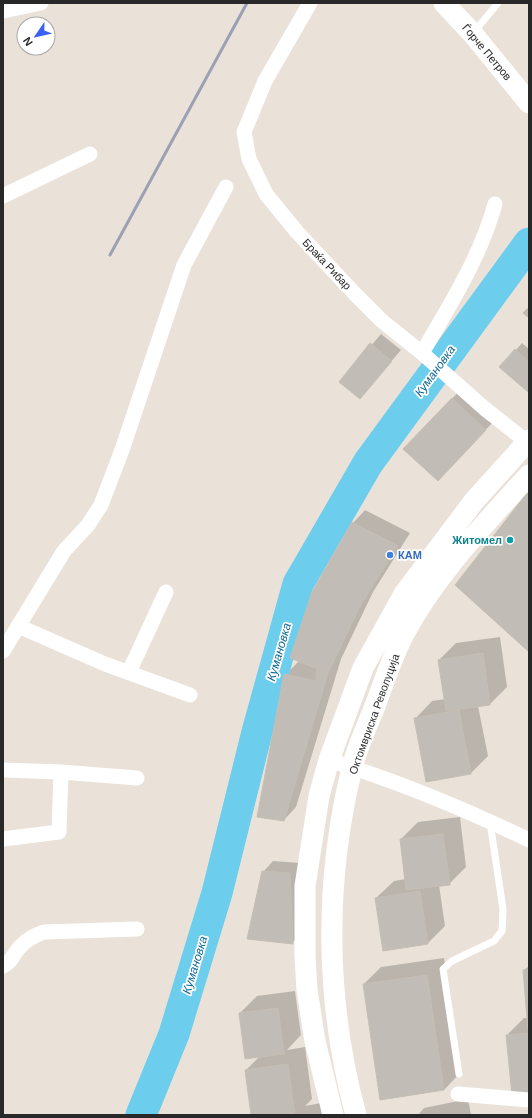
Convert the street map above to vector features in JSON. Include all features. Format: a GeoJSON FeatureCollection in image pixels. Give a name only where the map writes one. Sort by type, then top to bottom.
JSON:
{"type":"FeatureCollection","features":[{"type":"Feature","properties":{"kind":"street"},"geometry":{"type":"LineString","coordinates":[[3,11],[41,3]]}},
{"type":"Feature","properties":{"kind":"street","name":"Браќа Рибар"},"geometry":{"type":"LineString","coordinates":[[310,3],[264,81],[244,132],[249,159],[266,194],[297,232],[382,321],[422,353],[484,408],[528,441]]}},
{"type":"Feature","properties":{"kind":"street","name":"Ѓорче Петров"},"geometry":{"type":"LineString","coordinates":[[444,3],[473,34],[529,103]]}},
{"type":"Feature","properties":{"kind":"street"},"geometry":{"type":"LineString","coordinates":[[3,196],[90,154]]}},
{"type":"Feature","properties":{"kind":"street"},"geometry":{"type":"LineString","coordinates":[[3,651],[64,551],[88,525],[101,505],[122,450],[184,265],[226,186]]}},
{"type":"Feature","properties":{"kind":"street"},"geometry":{"type":"LineString","coordinates":[[422,353],[463,283],[484,236],[495,204]]}},
{"type":"Feature","properties":{"kind":"street","name":"Октомвриска Револуција"},"geometry":{"type":"LineString","coordinates":[[332,1115],[315,1041],[307,990],[305,956],[305,886],[319,796],[329,760],[363,668],[404,594],[474,501],[528,441]]}},
{"type":"Feature","properties":{"kind":"street","name":"Октомвриска Револуција"},"geometry":{"type":"LineString","coordinates":[[356,1115],[346,1079],[338,1031],[331,966],[332,905],[341,828],[352,767],[388,671],[404,634],[437,583],[458,555],[529,475]]}},
{"type":"Feature","properties":{"kind":"street"},"geometry":{"type":"LineString","coordinates":[[129,672],[166,592]]}},
{"type":"Feature","properties":{"kind":"street"},"geometry":{"type":"LineString","coordinates":[[18,626],[129,672],[190,695]]}},
{"type":"Feature","properties":{"kind":"street"},"geometry":{"type":"LineString","coordinates":[[329,760],[352,767],[490,821],[529,840]]}},
{"type":"Feature","properties":{"kind":"street"},"geometry":{"type":"LineString","coordinates":[[3,770],[61,772],[137,778]]}},
{"type":"Feature","properties":{"kind":"street"},"geometry":{"type":"LineString","coordinates":[[3,839],[59,832],[61,772]]}},
{"type":"Feature","properties":{"kind":"street"},"geometry":{"type":"LineString","coordinates":[[3,966],[19,947],[30,937],[44,932],[137,929]]}},
{"type":"Feature","properties":{"kind":"street"},"geometry":{"type":"LineString","coordinates":[[458,1094],[529,1100]]}},
{"type":"Feature","properties":{"kind":"lane"},"geometry":{"type":"LineString","coordinates":[[473,34],[498,3]]}},
{"type":"Feature","properties":{"kind":"lane"},"geometry":{"type":"LineString","coordinates":[[459,1074],[443,969],[452,961],[494,941],[502,931],[503,909],[490,821]]}},
{"type":"Feature","properties":{"kind":"building"},"geometry":{"type":"Polygon","coordinates":[[[529,307],[529,318],[523,313],[529,307]]]}},
{"type":"Feature","properties":{"kind":"building"},"geometry":{"type":"Polygon","coordinates":[[[370,343],[392,361],[360,399],[339,382],[370,343]]]}},
{"type":"Feature","properties":{"kind":"building"},"geometry":{"type":"Polygon","coordinates":[[[515,349],[529,362],[528,392],[499,367],[515,349]]]}},
{"type":"Feature","properties":{"kind":"building"},"geometry":{"type":"Polygon","coordinates":[[[452,398],[486,430],[438,481],[403,449],[452,398]]]}},
{"type":"Feature","properties":{"kind":"building","name":"Житомел"},"geometry":{"type":"Polygon","coordinates":[[[527,493],[529,494],[529,652],[455,585],[527,493]]]}},
{"type":"Feature","properties":{"kind":"building"},"geometry":{"type":"Polygon","coordinates":[[[352,522],[398,546],[360,606],[328,673],[290,658],[312,592],[352,522]]]}},
{"type":"Feature","properties":{"kind":"building"},"geometry":{"type":"Polygon","coordinates":[[[483,653],[490,705],[446,711],[438,660],[483,653]]]}},
{"type":"Feature","properties":{"kind":"building"},"geometry":{"type":"Polygon","coordinates":[[[317,668],[328,673],[284,821],[257,817],[284,674],[316,681],[317,668]]]}},
{"type":"Feature","properties":{"kind":"building"},"geometry":{"type":"Polygon","coordinates":[[[459,710],[471,774],[426,782],[414,718],[459,710]]]}},
{"type":"Feature","properties":{"kind":"building"},"geometry":{"type":"Polygon","coordinates":[[[443,834],[450,885],[406,890],[400,839],[443,834]]]}},
{"type":"Feature","properties":{"kind":"building"},"geometry":{"type":"Polygon","coordinates":[[[262,871],[290,873],[293,944],[247,939],[262,871]]]}},
{"type":"Feature","properties":{"kind":"building"},"geometry":{"type":"Polygon","coordinates":[[[420,891],[428,944],[383,951],[375,898],[420,891]]]}},
{"type":"Feature","properties":{"kind":"building"},"geometry":{"type":"Polygon","coordinates":[[[523,970],[529,970],[529,1031],[528,1031],[523,970]]]}},
{"type":"Feature","properties":{"kind":"building"},"geometry":{"type":"Polygon","coordinates":[[[427,975],[444,1090],[380,1100],[363,984],[427,975]]]}},
{"type":"Feature","properties":{"kind":"building"},"geometry":{"type":"Polygon","coordinates":[[[278,1008],[284,1054],[245,1059],[239,1013],[278,1008]]]}},
{"type":"Feature","properties":{"kind":"building"},"geometry":{"type":"Polygon","coordinates":[[[529,1033],[529,1094],[512,1095],[506,1035],[529,1033]]]}},
{"type":"Feature","properties":{"kind":"building"},"geometry":{"type":"Polygon","coordinates":[[[288,1064],[295,1115],[251,1115],[245,1070],[288,1064]]]}},
{"type":"Feature","properties":{"kind":"waterway","name":"Кумановка"},"geometry":{"type":"LineString","coordinates":[[141,1115],[174,1034],[217,893],[257,732],[298,584],[368,463],[529,243]]}},
{"type":"Feature","properties":{"kind":"railway"},"geometry":{"type":"LineString","coordinates":[[110,255],[247,3]]}},
{"type":"Feature","properties":{"kind":"place","name":"Житомел"},"geometry":{"type":"Point","coordinates":[510,540]}},
{"type":"Feature","properties":{"kind":"place","name":"КАМ"},"geometry":{"type":"Point","coordinates":[390,555]}}]}
